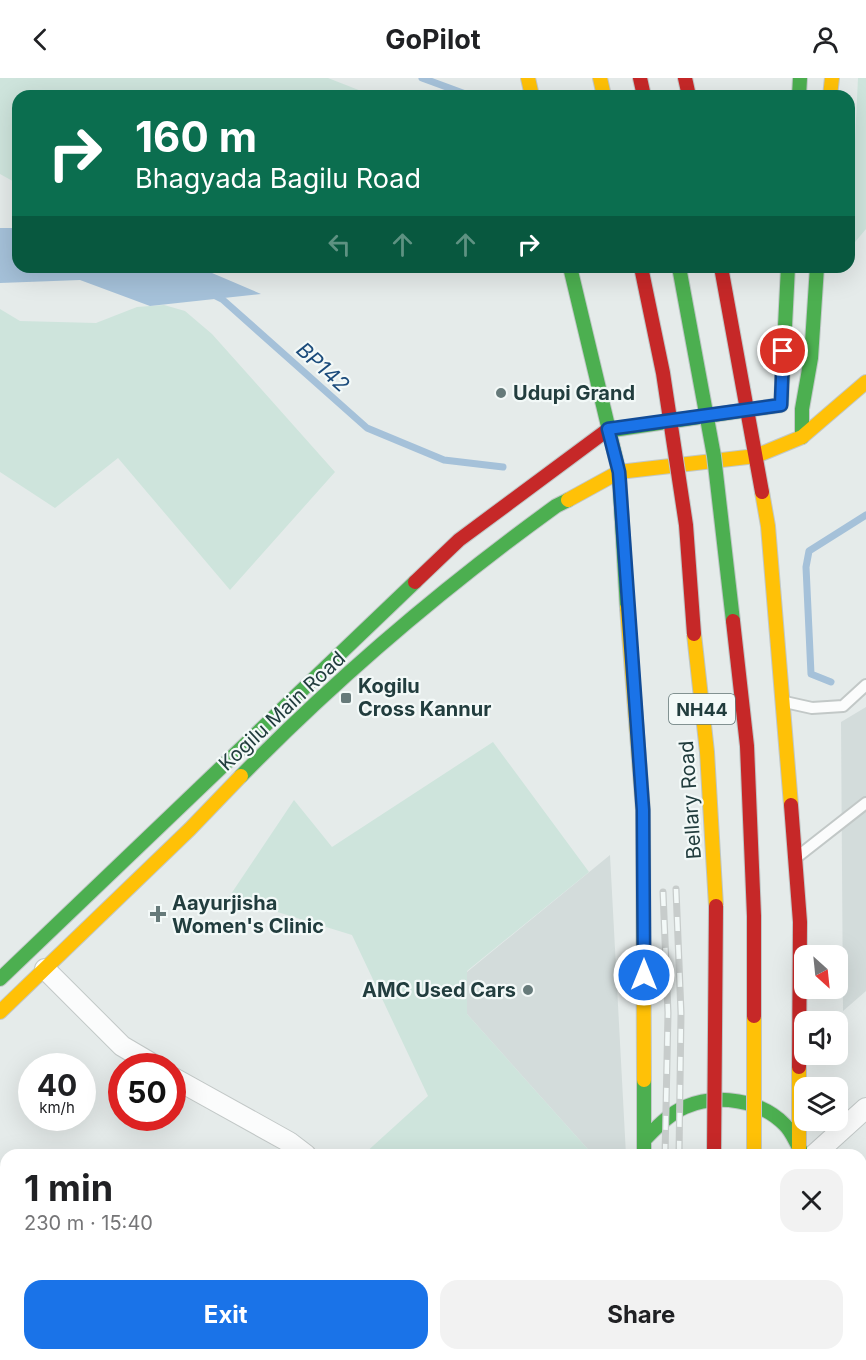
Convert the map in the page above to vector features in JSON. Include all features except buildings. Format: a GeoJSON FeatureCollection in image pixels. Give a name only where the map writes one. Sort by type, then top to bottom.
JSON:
{"type":"FeatureCollection","features":[{"type":"Feature","properties":{"kind":"main road"},"geometry":{"type":"LineString","coordinates":[[571,273],[619,472],[643,810],[644,1149]]}},
{"type":"Feature","properties":{"kind":"main road","name":"Bellary Road"},"geometry":{"type":"LineString","coordinates":[[642,273],[663,373],[686,525],[693,625],[707,752],[716,912],[714,1149]]}},
{"type":"Feature","properties":{"kind":"main road","name":"NH44"},"geometry":{"type":"LineString","coordinates":[[680,273],[714,456],[747,746],[754,916],[754,1149]]}},
{"type":"Feature","properties":{"kind":"main road"},"geometry":{"type":"LineString","coordinates":[[722,273],[756,456],[771,569],[800,922],[804,1149]]}},
{"type":"Feature","properties":{"kind":"main road"},"geometry":{"type":"LineString","coordinates":[[781,410],[788,273]]}},
{"type":"Feature","properties":{"kind":"main road"},"geometry":{"type":"LineString","coordinates":[[802,437],[802,408],[811,358],[817,273]]}},
{"type":"Feature","properties":{"kind":"main road"},"geometry":{"type":"LineString","coordinates":[[619,472],[756,456],[780,441],[802,437],[866,382]]}},
{"type":"Feature","properties":{"kind":"main road"},"geometry":{"type":"LineString","coordinates":[[608,429],[748,410],[802,408],[820,421]]}},
{"type":"Feature","properties":{"kind":"main road","name":"Kogilu Main Road"},"geometry":{"type":"LineString","coordinates":[[2,978],[470,550],[608,429]]}},
{"type":"Feature","properties":{"kind":"main road","name":"Kogilu Main Road"},"geometry":{"type":"LineString","coordinates":[[0,1012],[190,829],[261,756],[394,633],[470,550],[619,472]]}},
{"type":"Feature","properties":{"kind":"main road"},"geometry":{"type":"LineString","coordinates":[[2,978],[20,993]]}},
{"type":"Feature","properties":{"kind":"main road"},"geometry":{"type":"LineString","coordinates":[[645,1139],[673,1113],[687,1106],[725,1101],[744,1103],[766,1110],[785,1125],[801,1149]]}},
{"type":"Feature","properties":{"kind":"street"},"geometry":{"type":"LineString","coordinates":[[45,969],[122,1046],[134,1053]]}},
{"type":"Feature","properties":{"kind":"street"},"geometry":{"type":"LineString","coordinates":[[186,1085],[298,1149]]}},
{"type":"Feature","properties":{"kind":"street"},"geometry":{"type":"LineString","coordinates":[[810,1149],[866,1108]]}},
{"type":"Feature","properties":{"kind":"lane"},"geometry":{"type":"LineString","coordinates":[[782,702],[812,708],[843,706],[866,685]]}},
{"type":"Feature","properties":{"kind":"lane"},"geometry":{"type":"LineString","coordinates":[[795,860],[866,803]]}},
{"type":"Feature","properties":{"kind":"shaded area"},"geometry":{"type":"Polygon","coordinates":[[[866,707],[866,991],[843,1011],[843,999],[848,999],[848,945],[843,945],[841,722],[866,707]]]}},
{"type":"Feature","properties":{"kind":"shaded area"},"geometry":{"type":"Polygon","coordinates":[[[610,855],[626,1149],[588,1149],[467,1014],[467,972],[610,855]]]}},
{"type":"Feature","properties":{"kind":"green space"},"geometry":{"type":"Polygon","coordinates":[[[0,78],[328,78],[359,90],[12,90],[12,181],[0,174],[0,78]]]}},
{"type":"Feature","properties":{"kind":"green space"},"geometry":{"type":"Polygon","coordinates":[[[858,78],[866,78],[866,229],[855,242],[855,142],[858,78]]]}},
{"type":"Feature","properties":{"kind":"green space"},"geometry":{"type":"Polygon","coordinates":[[[164,305],[185,311],[212,334],[335,472],[230,590],[118,458],[55,508],[0,472],[0,309],[20,321],[96,323],[137,307],[164,305]]]}},
{"type":"Feature","properties":{"kind":"green space"},"geometry":{"type":"Polygon","coordinates":[[[493,742],[589,872],[467,971],[467,1014],[588,1149],[370,1149],[428,1096],[352,935],[229,897],[294,800],[332,847],[493,742]]]}},
{"type":"Feature","properties":{"kind":"water"},"geometry":{"type":"Polygon","coordinates":[[[0,228],[12,228],[12,273],[212,273],[261,294],[150,306],[80,280],[0,283],[0,228]]]}},
{"type":"Feature","properties":{"kind":"waterway"},"geometry":{"type":"LineString","coordinates":[[422,78],[455,90]]}},
{"type":"Feature","properties":{"kind":"waterway","name":"BP142"},"geometry":{"type":"LineString","coordinates":[[214,295],[222,299],[367,428],[444,460],[503,467]]}},
{"type":"Feature","properties":{"kind":"waterway"},"geometry":{"type":"LineString","coordinates":[[831,682],[811,674],[806,567],[809,551],[866,515]]}},
{"type":"Feature","properties":{"kind":"railway"},"geometry":{"type":"LineString","coordinates":[[676,889],[681,1013],[679,1149]]}},
{"type":"Feature","properties":{"kind":"railway"},"geometry":{"type":"LineString","coordinates":[[663,892],[668,1013],[665,1149]]}},
{"type":"Feature","properties":{"kind":"traffic: fast"},"geometry":{"type":"LineString","coordinates":[[799,90],[800,78]]}},
{"type":"Feature","properties":{"kind":"traffic: fast"},"geometry":{"type":"LineString","coordinates":[[571,273],[619,472],[627,608]]}},
{"type":"Feature","properties":{"kind":"traffic: fast"},"geometry":{"type":"LineString","coordinates":[[680,273],[714,456],[733,621]]}},
{"type":"Feature","properties":{"kind":"traffic: fast"},"geometry":{"type":"LineString","coordinates":[[606,431],[781,405],[788,273]]}},
{"type":"Feature","properties":{"kind":"traffic: fast"},"geometry":{"type":"LineString","coordinates":[[802,437],[802,409],[811,358],[817,273]]}},
{"type":"Feature","properties":{"kind":"traffic: fast"},"geometry":{"type":"LineString","coordinates":[[241,776],[315,703],[393,634],[473,568],[556,506],[568,500]]}},
{"type":"Feature","properties":{"kind":"traffic: fast"},"geometry":{"type":"LineString","coordinates":[[0,979],[415,582]]}},
{"type":"Feature","properties":{"kind":"traffic: fast"},"geometry":{"type":"LineString","coordinates":[[644,1080],[644,1149]]}},
{"type":"Feature","properties":{"kind":"traffic: fast"},"geometry":{"type":"LineString","coordinates":[[645,1139],[668,1117],[685,1107],[711,1100],[724,1100],[751,1105],[775,1116],[792,1134],[800,1149]]}},
{"type":"Feature","properties":{"kind":"traffic: slow"},"geometry":{"type":"LineString","coordinates":[[528,78],[531,90]]}},
{"type":"Feature","properties":{"kind":"traffic: slow"},"geometry":{"type":"LineString","coordinates":[[600,78],[603,90]]}},
{"type":"Feature","properties":{"kind":"traffic: slow"},"geometry":{"type":"LineString","coordinates":[[831,90],[832,78]]}},
{"type":"Feature","properties":{"kind":"traffic: slow"},"geometry":{"type":"LineString","coordinates":[[568,500],[619,472],[756,456],[802,437],[866,382]]}},
{"type":"Feature","properties":{"kind":"traffic: slow"},"geometry":{"type":"LineString","coordinates":[[762,492],[768,526],[791,805]]}},
{"type":"Feature","properties":{"kind":"traffic: slow"},"geometry":{"type":"LineString","coordinates":[[627,608],[643,810],[644,1080]]}},
{"type":"Feature","properties":{"kind":"traffic: slow"},"geometry":{"type":"LineString","coordinates":[[694,634],[707,752],[716,906]]}},
{"type":"Feature","properties":{"kind":"traffic: slow"},"geometry":{"type":"LineString","coordinates":[[0,1012],[190,829],[241,776]]}},
{"type":"Feature","properties":{"kind":"traffic: slow"},"geometry":{"type":"LineString","coordinates":[[754,1016],[754,1149]]}},
{"type":"Feature","properties":{"kind":"traffic: slow"},"geometry":{"type":"LineString","coordinates":[[799,1067],[799,1149]]}},
{"type":"Feature","properties":{"kind":"traffic: jam"},"geometry":{"type":"LineString","coordinates":[[640,78],[643,90]]}},
{"type":"Feature","properties":{"kind":"traffic: jam"},"geometry":{"type":"LineString","coordinates":[[685,78],[688,90]]}},
{"type":"Feature","properties":{"kind":"traffic: jam"},"geometry":{"type":"LineString","coordinates":[[642,273],[663,373],[686,525],[694,634]]}},
{"type":"Feature","properties":{"kind":"traffic: jam"},"geometry":{"type":"LineString","coordinates":[[722,273],[762,492]]}},
{"type":"Feature","properties":{"kind":"traffic: jam"},"geometry":{"type":"LineString","coordinates":[[415,582],[459,540],[606,431]]}},
{"type":"Feature","properties":{"kind":"traffic: jam"},"geometry":{"type":"LineString","coordinates":[[733,621],[747,746],[754,916],[754,1016]]}},
{"type":"Feature","properties":{"kind":"traffic: jam"},"geometry":{"type":"LineString","coordinates":[[791,805],[800,922],[799,1067]]}},
{"type":"Feature","properties":{"kind":"traffic: jam"},"geometry":{"type":"LineString","coordinates":[[714,1149],[716,906]]}},
{"type":"Feature","properties":{"kind":"place","name":"Udupi Grand"},"geometry":{"type":"Point","coordinates":[501,393]}},
{"type":"Feature","properties":{"kind":"place","name":"Kogilu Cross Kannur"},"geometry":{"type":"Point","coordinates":[346,698]}},
{"type":"Feature","properties":{"kind":"place","name":"Aayurjisha Women's Clinic"},"geometry":{"type":"Point","coordinates":[158,914]}},
{"type":"Feature","properties":{"kind":"place","name":"AMC Used Cars"},"geometry":{"type":"Point","coordinates":[528,990]}},
{"type":"Feature","properties":{"kind":"route"},"geometry":{"type":"LineString","coordinates":[[644,975],[643,810],[619,472],[608,429],[781,405],[783,351]]}}]}
